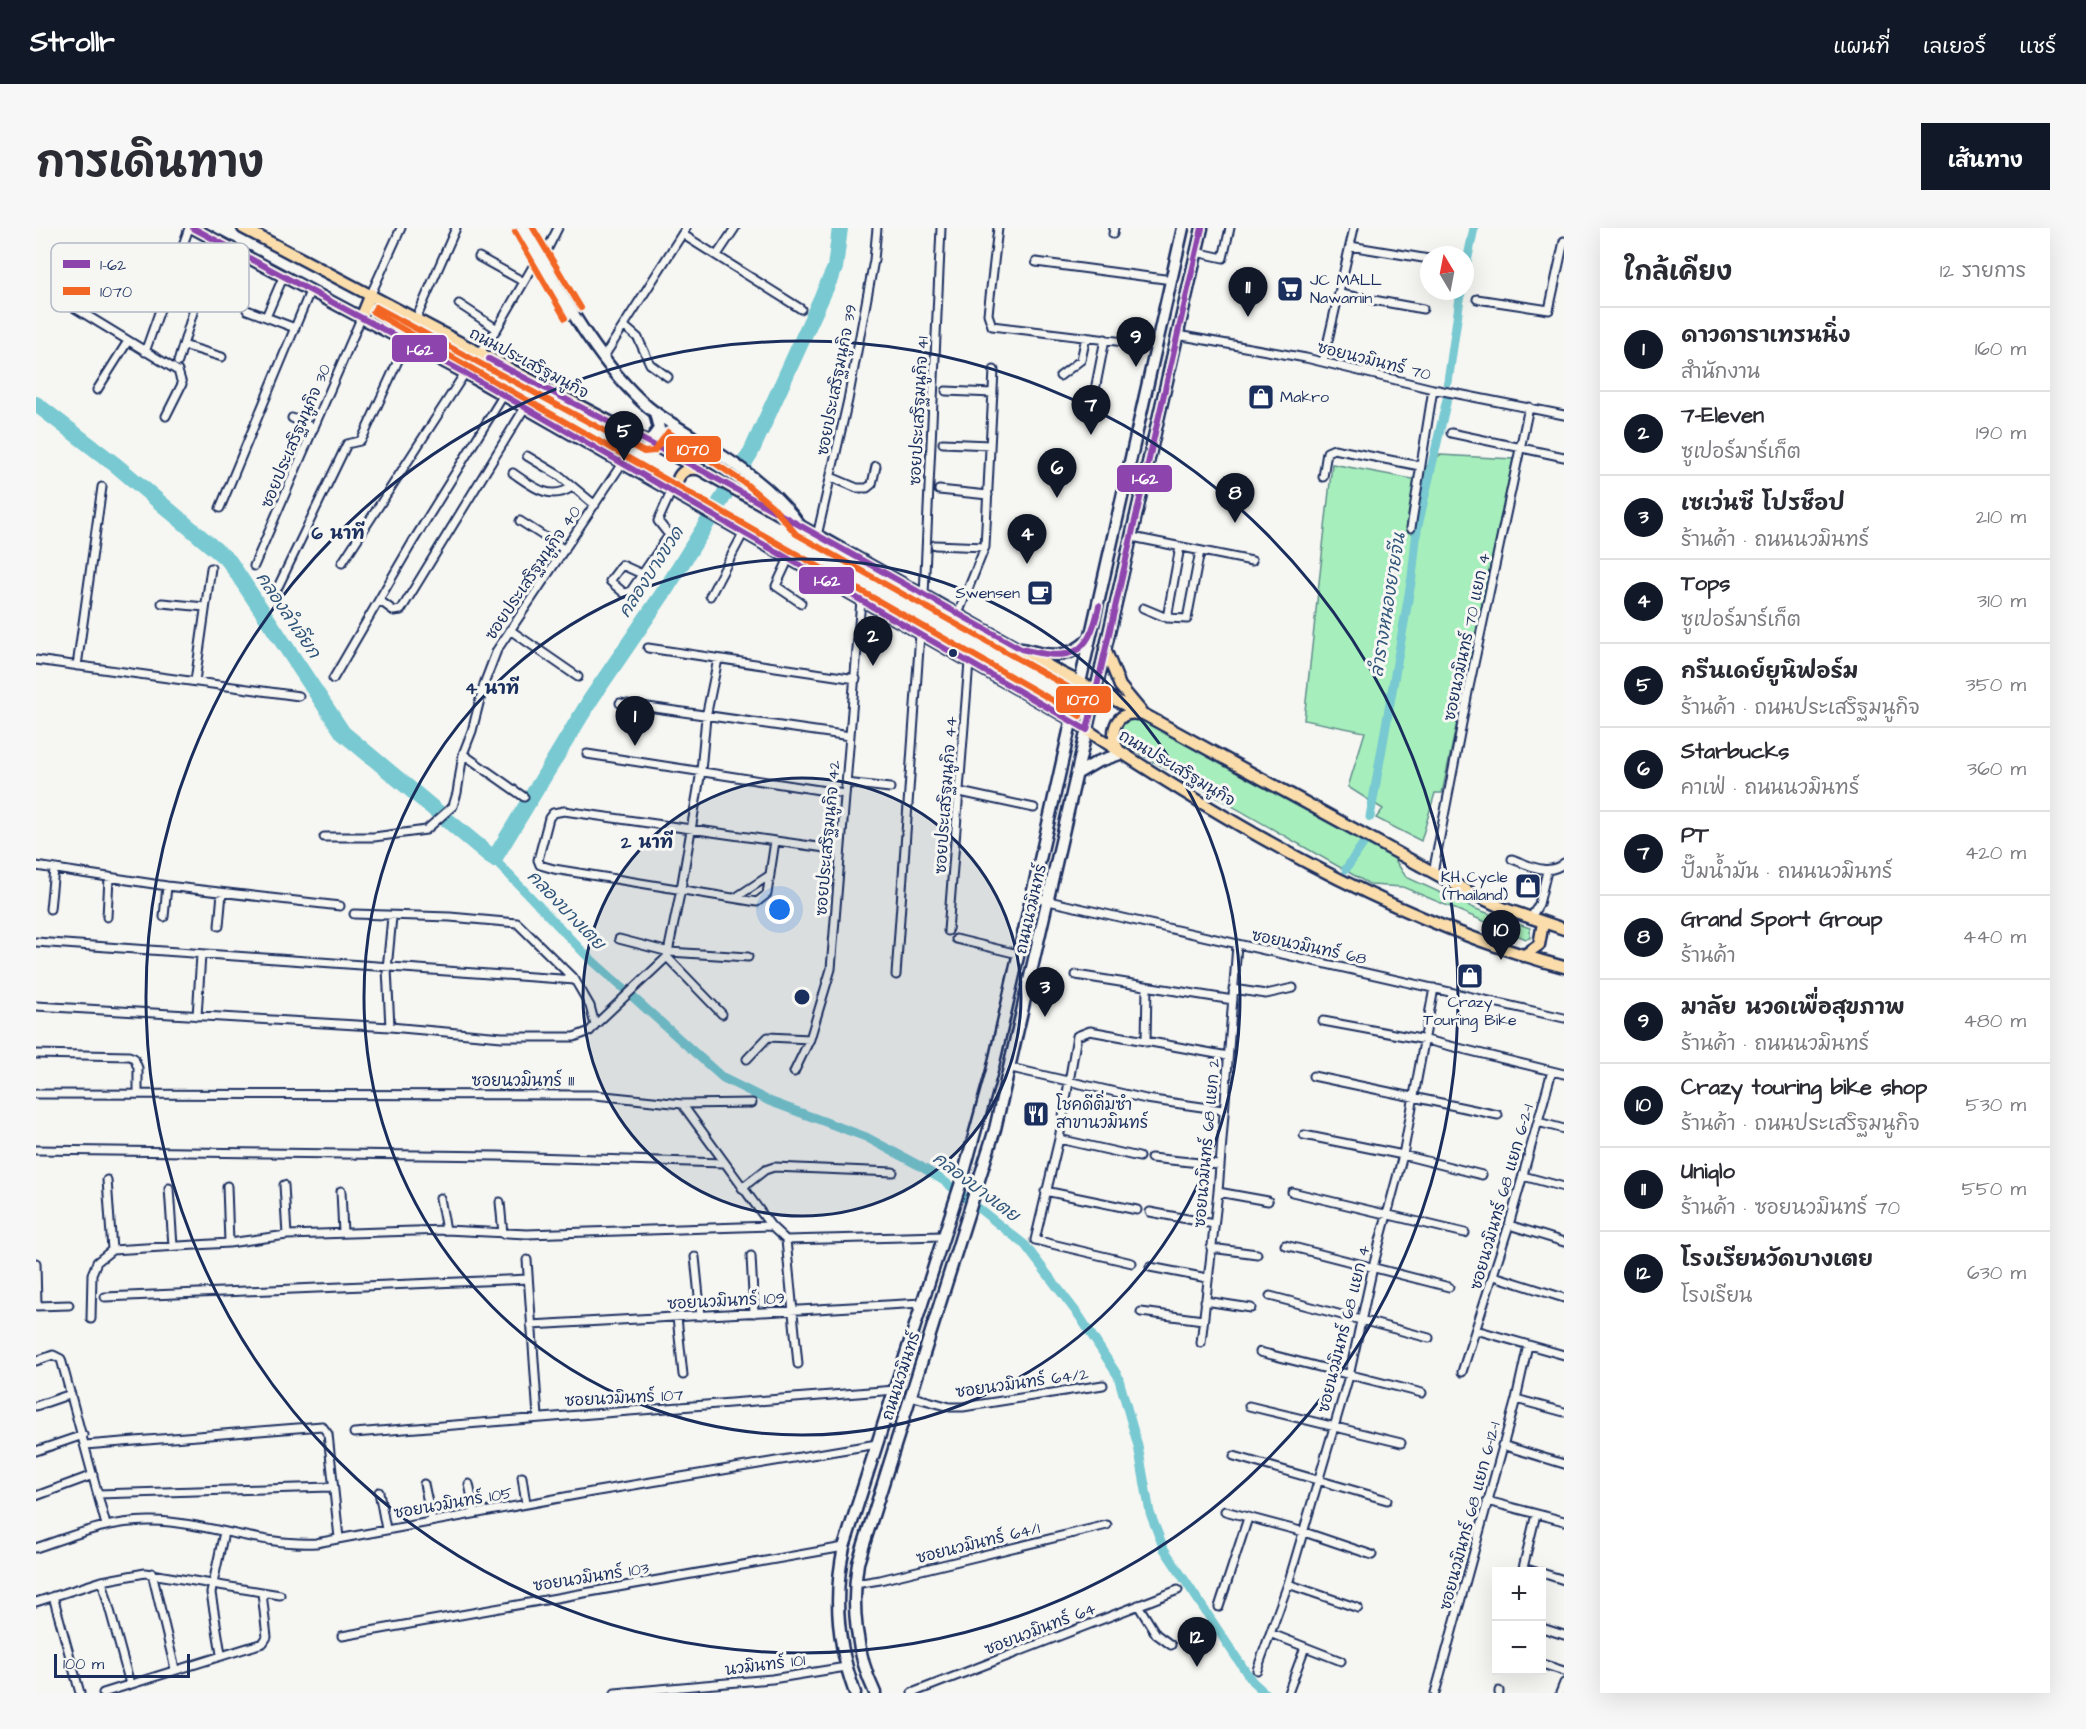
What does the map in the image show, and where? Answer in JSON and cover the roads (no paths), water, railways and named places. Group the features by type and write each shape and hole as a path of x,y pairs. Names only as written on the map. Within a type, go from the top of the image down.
{"main road":[{"name":"ถนนประเสริฐมนูกิจ","path":"191,228 223,243"},
{"name":"ถนนประเสริฐมนูกิจ","path":"243,228 701,470 1094,691 1147,716 1433,873 1530,919 1564,929"},
{"path":"523,228 603,358 631,391 655,412 725,457 761,485 784,504 801,527"},
{"name":"ถนนนวมินทร์","path":"855,1693 846,1667 837,1604 844,1546 963,1176 993,1067 1184,228"},
{"name":"ถนนนวมินทร์","path":"875,1693 860,1647 855,1584 864,1540 971,1212 1011,1068 1078,773 1094,691 1132,537 1202,228"},
{"name":"ถนนประเสริฐมนูกิจ","path":"249,257 465,373 621,465 1072,720 1120,754 1362,892 1523,956 1564,967"},
{"path":"362,316 371,294"},
{"path":"648,444 659,429 655,412"},
{"path":"687,501 676,489 678,478 685,470 701,470"},
{"path":"1021,649 1054,656 1068,654 1080,649 1092,636"},
{"path":"1105,649 1120,686 1147,716"},
{"path":"1078,773 1097,762 1120,754 1113,736 1115,724 1124,716 1135,713 1147,716"},
{"path":"1523,956 1539,945 1543,923"}],"street":[{"path":"185,243 191,228"},
{"path":"371,294 401,228"},
{"path":"416,319 456,228"},
{"path":"479,354 497,329 558,228"},
{"path":"717,255 735,228"},
{"name":"ซอยประเสริฐมนูกิจ 39","path":"816,536 831,477 860,338 877,228"},
{"name":"ซอยประเสริฐมนูกิจ 41","path":"924,595 941,228"},
{"path":"998,228 988,314 992,326 1157,346"},
{"path":"1196,252 1223,258 1230,228"},
{"path":"1323,362 1354,228"},
{"path":"603,358 684,231 801,309"},
{"path":"214,243 215,239"},
{"path":"1477,299 1549,310 1564,241"},
{"path":"1350,246 1420,258"},
{"path":"479,257 525,282"},
{"path":"1036,262 1172,280"},
{"path":"266,317 284,275"},
{"path":"220,508 311,289"},
{"path":"1340,294 1423,309"},
{"path":"459,304 497,329"},
{"path":"249,311 295,328"},
{"path":"81,312 178,370 182,384 166,416"},
{"path":"145,352 160,312"},
{"path":"178,362 193,312"},
{"name":"ซอยประเสริฐมนูกิจ 30","path":"254,566 362,316"},
{"path":"624,326 638,338 650,364 668,377"},
{"name":"ซอยนวมินทร์ 70","path":"1177,336 1323,362 1433,389 1564,415"},
{"path":"1060,376 1081,360 1086,337"},
{"path":"1095,390 1105,339"},
{"path":"96,390 128,341"},
{"path":"276,591 346,444 360,441 363,437 407,341"},
{"path":"183,345 222,357"},
{"path":"958,614 985,547 994,370"},
{"path":"342,563 465,373"},
{"path":"1411,528 1433,389"},
{"path":"946,391 993,393"},
{"path":"333,679 503,396"},
{"name":"ซอยนวมินทร์ 70 แยก 4","path":"1433,873 1468,692 1529,407"},
{"path":"379,600 394,611 401,610 524,409"},
{"path":"292,418 314,428"},
{"path":"1451,433 1564,457"},
{"path":"942,443 990,445"},
{"path":"1323,477 1327,452 1334,449 1420,466"},
{"path":"527,456 560,476 595,505"},
{"name":"ซอยประเสริฐมนูกิจ 40","path":"324,837 374,837 426,830 453,806 463,754 472,731 484,684 498,650 621,465"},
{"path":"831,477 858,488 867,488 872,484 876,466"},
{"path":"513,473 536,489 551,494 563,493 572,487"},
{"path":"77,666 102,487"},
{"path":"939,490 988,495"},
{"path":"642,574 622,565 611,578 611,585 627,593 642,574 669,535 658,520 671,492"},
{"path":"520,521 565,550"},
{"path":"710,596 739,530"},
{"path":"1132,537 1252,561"},
{"path":"934,545 985,547"},
{"path":"1167,618 1180,547"},
{"path":"1143,608 1167,618 1184,620 1189,616 1200,551"},
{"path":"789,558 776,586 801,603"},
{"path":"195,681 211,568"},
{"name":"ซอยประเสริฐมนูกิจ 42","path":"794,1072 810,1039 831,969 861,600"},
{"path":"162,603 205,607"},
{"path":"510,630 578,677"},
{"path":"896,975 920,634"},
{"path":"648,648 856,679"},
{"path":"36,1006 390,1027 502,1037 574,1037 590,1031 668,954 701,771 706,717 718,659"},
{"path":"36,660 298,696"},
{"name":"ซอยประเสริฐมนูกิจ 44","path":"948,931 969,662"},
{"path":"620,703 850,736"},
{"path":"463,754 524,797"},
{"path":"587,754 845,794"},
{"path":"846,783 890,788"},
{"path":"960,792 1034,808"},
{"path":"775,841 767,894 764,899 757,902 540,865 538,851 549,818 558,811 690,829 839,850"},
{"path":"1512,859 1547,871 1564,863"},
{"path":"36,866 167,886 340,906"},
{"path":"50,909 54,868"},
{"path":"1530,919 1539,904 1547,871"},
{"path":"735,898 770,875"},
{"path":"107,917 110,877"},
{"path":"164,917 167,886"},
{"path":"219,926 222,893"},
{"name":"ซอยนวมินทร์ 68","path":"1031,897 1564,1018"},
{"path":"354,914 392,917 450,917 517,923 575,980 590,1006 595,1025"},
{"path":"390,1027 387,969 392,917"},
{"path":"619,939 668,954 748,957"},
{"path":"956,939 1018,954"},
{"path":"36,942 387,969 575,980"},
{"name":"ซอยนวมินทร์ 68 แยก 2","path":"1201,1343 1218,1192 1237,945"},
{"path":"668,954 722,1014"},
{"path":"197,1016 201,955"},
{"path":"1076,975 1233,1000"},
{"path":"1146,1042 1147,987"},
{"path":"1233,990 1266,994 1293,988"},
{"name":"ซอยนวมินทร์ 68 แยก 4","path":"1257,1670 1272,1635 1288,1584 1349,1376 1373,1267 1403,1155 1426,1041 1434,988"},
{"path":"1323,1021 1426,1041 1564,1074"},
{"path":"1132,1263 1039,1243 1034,1236 1059,1139 1077,1036 1090,1031 1228,1056"},
{"path":"747,1059 768,1036 810,1039"},
{"path":"36,1054 129,1056 134,1058 138,1068 138,1094"},
{"path":"1011,1068 1146,1099 1223,1110"},
{"name":"ซอยนวมินทร์ 68 แยก 6-2-1","path":"1462,1372 1509,1226 1552,1071"},
{"path":"1313,1076 1497,1115"},
{"name":"ซอยนวมินทร์ 111","path":"36,1094 595,1095 682,1104 752,1103"},
{"path":"682,1104 771,1226 786,1240 798,1364"},
{"path":"1538,1122 1564,1129"},
{"path":"1304,1135 1403,1155 1482,1175"},
{"path":"1059,1139 1139,1157"},
{"path":"36,1150 497,1156 723,1163"},
{"path":"1151,1158 1220,1164"},
{"path":"742,1188 765,1170 774,1167 894,1172"},
{"path":"1523,1176 1564,1187"},
{"path":"107,1180 112,1250"},
{"path":"284,1185 287,1235"},
{"path":"227,1186 229,1243"},
{"path":"169,1188 173,1246"},
{"path":"341,1191 343,1233"},
{"path":"1045,1191 1137,1210"},
{"path":"1218,1192 1268,1201"},
{"path":"1292,1192 1465,1233"},
{"path":"440,1198 446,1230"},
{"path":"500,1202 503,1234"},
{"path":"1150,1212 1214,1224"},
{"path":"91,1319 92,1274 97,1262 112,1250 229,1243 287,1235 446,1230 503,1234 771,1226"},
{"path":"1509,1226 1564,1242"},
{"path":"786,1240 943,1236"},
{"path":"1285,1245 1449,1287"},
{"path":"1211,1248 1257,1254"},
{"path":"751,1256 754,1312"},
{"path":"695,1257 701,1316"},
{"path":"527,1260 538,1417"},
{"path":"36,1263 36,1306 69,1305"},
{"path":"1150,1267 1207,1278"},
{"path":"1494,1276 1564,1298"},
{"path":"105,1297 528,1279"},
{"path":"1270,1296 1429,1338"},
{"path":"1205,1301 1251,1308"},
{"name":"ซอยนวมินทร์ 109","path":"531,1325 922,1303"},
{"path":"1141,1312 1203,1320"},
{"path":"677,1317 683,1375"},
{"path":"1476,1330 1564,1355"},
{"name":"ซอยนวมินทร์ 68 แยก 6-12-1","path":"1435,1693 1516,1399 1528,1345"},
{"path":"1260,1352 1422,1393"},
{"path":"36,1361 53,1355 59,1357 106,1525"},
{"name":"ซอยนวมินทร์ 64/2","path":"910,1396 950,1407 963,1407 1103,1385"},
{"name":"ซอยนวมินทร์ 107","path":"354,1433 895,1390"},
{"path":"36,1407 71,1394"},
{"path":"1516,1399 1564,1412"},
{"path":"1249,1406 1401,1443"},
{"path":"85,1445 322,1426 328,1434 331,1487 339,1538"},
{"path":"36,1451 82,1435"},
{"name":"ซอยนวมินทร์ 105","path":"36,1548 106,1525 154,1521 302,1544 877,1444"},
{"path":"1502,1445 1564,1464"},
{"path":"1234,1456 1387,1500"},
{"path":"36,1496 93,1475"},
{"path":"522,1477 526,1504"},
{"path":"424,1484 432,1521"},
{"path":"469,1484 476,1513"},
{"path":"98,1494 331,1487"},
{"path":"379,1492 386,1529"},
{"path":"1487,1501 1564,1521"},
{"path":"1225,1511 1304,1532 1372,1555"},
{"path":"1523,1567 1536,1514"},
{"path":"1219,1607 1248,1518"},
{"name":"ซอยนวมินทร์ 64/1","path":"855,1584 880,1580 1107,1525"},
{"path":"221,1654 212,1602 212,1584 224,1532"},
{"name":"ซอยนวมินทร์ 103","path":"342,1636 844,1546"},
{"path":"152,1573 175,1669"},
{"path":"36,1602 102,1581 152,1573 280,1595"},
{"path":"1546,1574 1564,1580"},
{"path":"102,1581 130,1684"},
{"path":"1288,1584 1358,1608"},
{"name":"ซอยนวมินทร์ 64","path":"912,1693 1178,1590"},
{"path":"103,1693 266,1640 262,1593"},
{"path":"53,1596 81,1693"},
{"path":"1138,1605 1156,1635 1171,1645"},
{"path":"1546,1629 1564,1635"},
{"path":"1272,1635 1341,1661"},
{"path":"1288,1693 1305,1647"},
{"path":"1546,1665 1564,1671"},
{"name":"นวมินทร์ 101","path":"615,1693 772,1679 846,1667"},
{"path":"1560,1693 1564,1683"}],"waterway":[{"name":"คลองบางขวด","path":"36,404 117,466 229,561 343,733 494,859 591,699 666,589 751,452 835,268 840,228"},
{"name":"ลำรางหนองยายจีน","path":"1470,246 1474,228"},
{"name":"ลำรางหนองยายจีน","path":"1448,382 1460,300"},
{"name":"ลำรางหนองยายจีน","path":"1370,817 1412,577 1417,530 1447,399"},
{"name":"ลำรางหนองยายจีน","path":"1346,869 1365,841"},
{"name":"คลองบางเตย","path":"494,859 585,954 723,1078 769,1101 866,1137 920,1166 944,1181 1025,1245 1080,1317 1118,1376 1138,1446 1150,1513 1164,1549 1252,1681 1265,1693"}],"place":[{"name":"JC MALL Nawamin","path":"1290,289"},
{"name":"Uniqlo","path":"1248,317"},
{"name":"มาลัย นวดเพื่อสุขภาพ","path":"1136,367"},
{"name":"Makro","path":"1261,397"},
{"name":"PT","path":"1091,435"},
{"name":"กรีนเดย์ยูนิฟอร์ม","path":"624,461"},
{"name":"Starbucks","path":"1057,498"},
{"name":"Grand Sport Group","path":"1235,523"},
{"name":"Tops","path":"1027,564"},
{"name":"Swensen","path":"1040,593"},
{"name":"7-Eleven","path":"873,666"},
{"name":"ดาวดาราเทรนนิ่ง","path":"635,746"},
{"name":"KH Cycle (Thailand)","path":"1528,886"},
{"name":"Crazy touring bike shop","path":"1501,960"},
{"name":"Crazy Touring Bike","path":"1470,976"},
{"name":"เซเว่นซี โปรช็อป","path":"1045,1017"},
{"name":"โชคดีติ่มซำ สาขานวมินทร์","path":"1036,1114"},
{"name":"โรงเรียนวัดบางเตย","path":"1197,1667"}],"water label":[{"name":"คลองลำเจียก","path":"288,615"}]}
